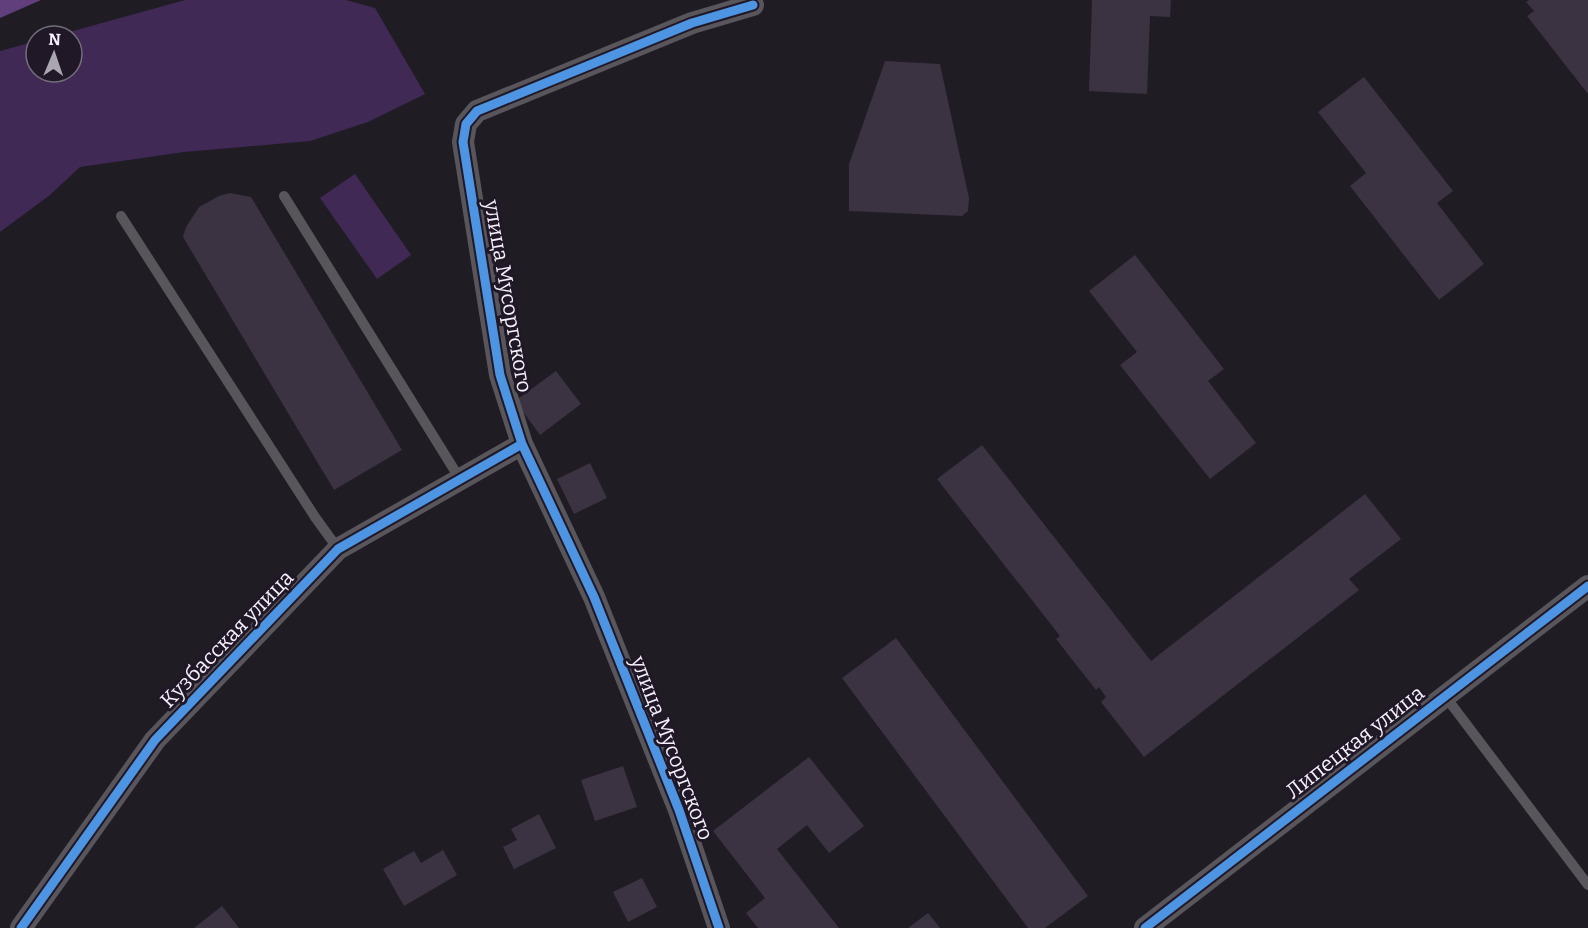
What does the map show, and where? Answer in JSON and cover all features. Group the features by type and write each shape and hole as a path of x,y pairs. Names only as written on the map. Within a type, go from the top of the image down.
{"street":[{"name":"улица Мусоргского","path":"719,928 679,810 594,597 522,444 500,375 463,142 466,124 477,111 692,23 753,5"},
{"name":"Кузбасская улица","path":"21,928 155,740 338,549 522,444"},
{"name":"Липецкая улица","path":"1145,928 1588,586"}],"lane":[{"path":"284,196 459,479"},
{"path":"121,216 338,549"},
{"path":"1445,696 1588,885"}],"shaded area":[{"path":"0,0 41,0 0,18"},
{"path":"185,0 346,0 375,8 425,94 368,122 310,141 184,152 80,167 50,195 0,232 0,51 24,44 24,84 84,84 84,28"},
{"path":"355,174 411,255 377,279 320,198"}],"building":[{"path":"1092,0 1171,0 1170,17 1150,16 1147,94 1089,91"},
{"path":"1529,0 1588,0 1588,94 1527,16 1534,11 1526,2"},
{"path":"885,61 940,64 969,198 968,211 962,216 849,211 849,164"},
{"path":"1364,77 1453,191 1437,203 1484,264 1439,300 1350,186 1366,173 1318,112"},
{"path":"230,193 251,197 402,450 334,490 183,237 186,227 199,207"},
{"path":"1135,255 1224,369 1208,381 1256,443 1210,479 1120,365 1137,352 1089,291"},
{"path":"556,371 581,404 540,435 515,401"},
{"path":"982,445 1151,661 1365,494 1401,539 1349,579 1359,590 1144,757 1101,702 1106,697 1099,687 1096,690 1056,639 1060,636 937,479"},
{"path":"590,463 607,498 574,514 557,479"},
{"path":"896,638 1088,896 1045,928 1028,928 842,678"},
{"path":"809,757 864,826 829,853 807,825 777,849 839,928 758,928 746,913 765,898 713,831"},
{"path":"623,766 637,807 595,821 581,780"},
{"path":"539,814 556,848 514,869 503,847 517,840 511,829"},
{"path":"443,850 457,875 404,906 383,869 414,851 421,863"},
{"path":"642,878 657,907 628,922 613,892"},
{"path":"222,906 239,928 194,928"},
{"path":"928,913 940,928 908,928"}],"cycle path":[{"path":"719,928 679,810 594,597 522,444 500,375 463,142 466,124 477,111 692,23 753,5"},
{"path":"21,928 155,740 338,549 522,444"},
{"path":"1145,928 1588,586"}]}
